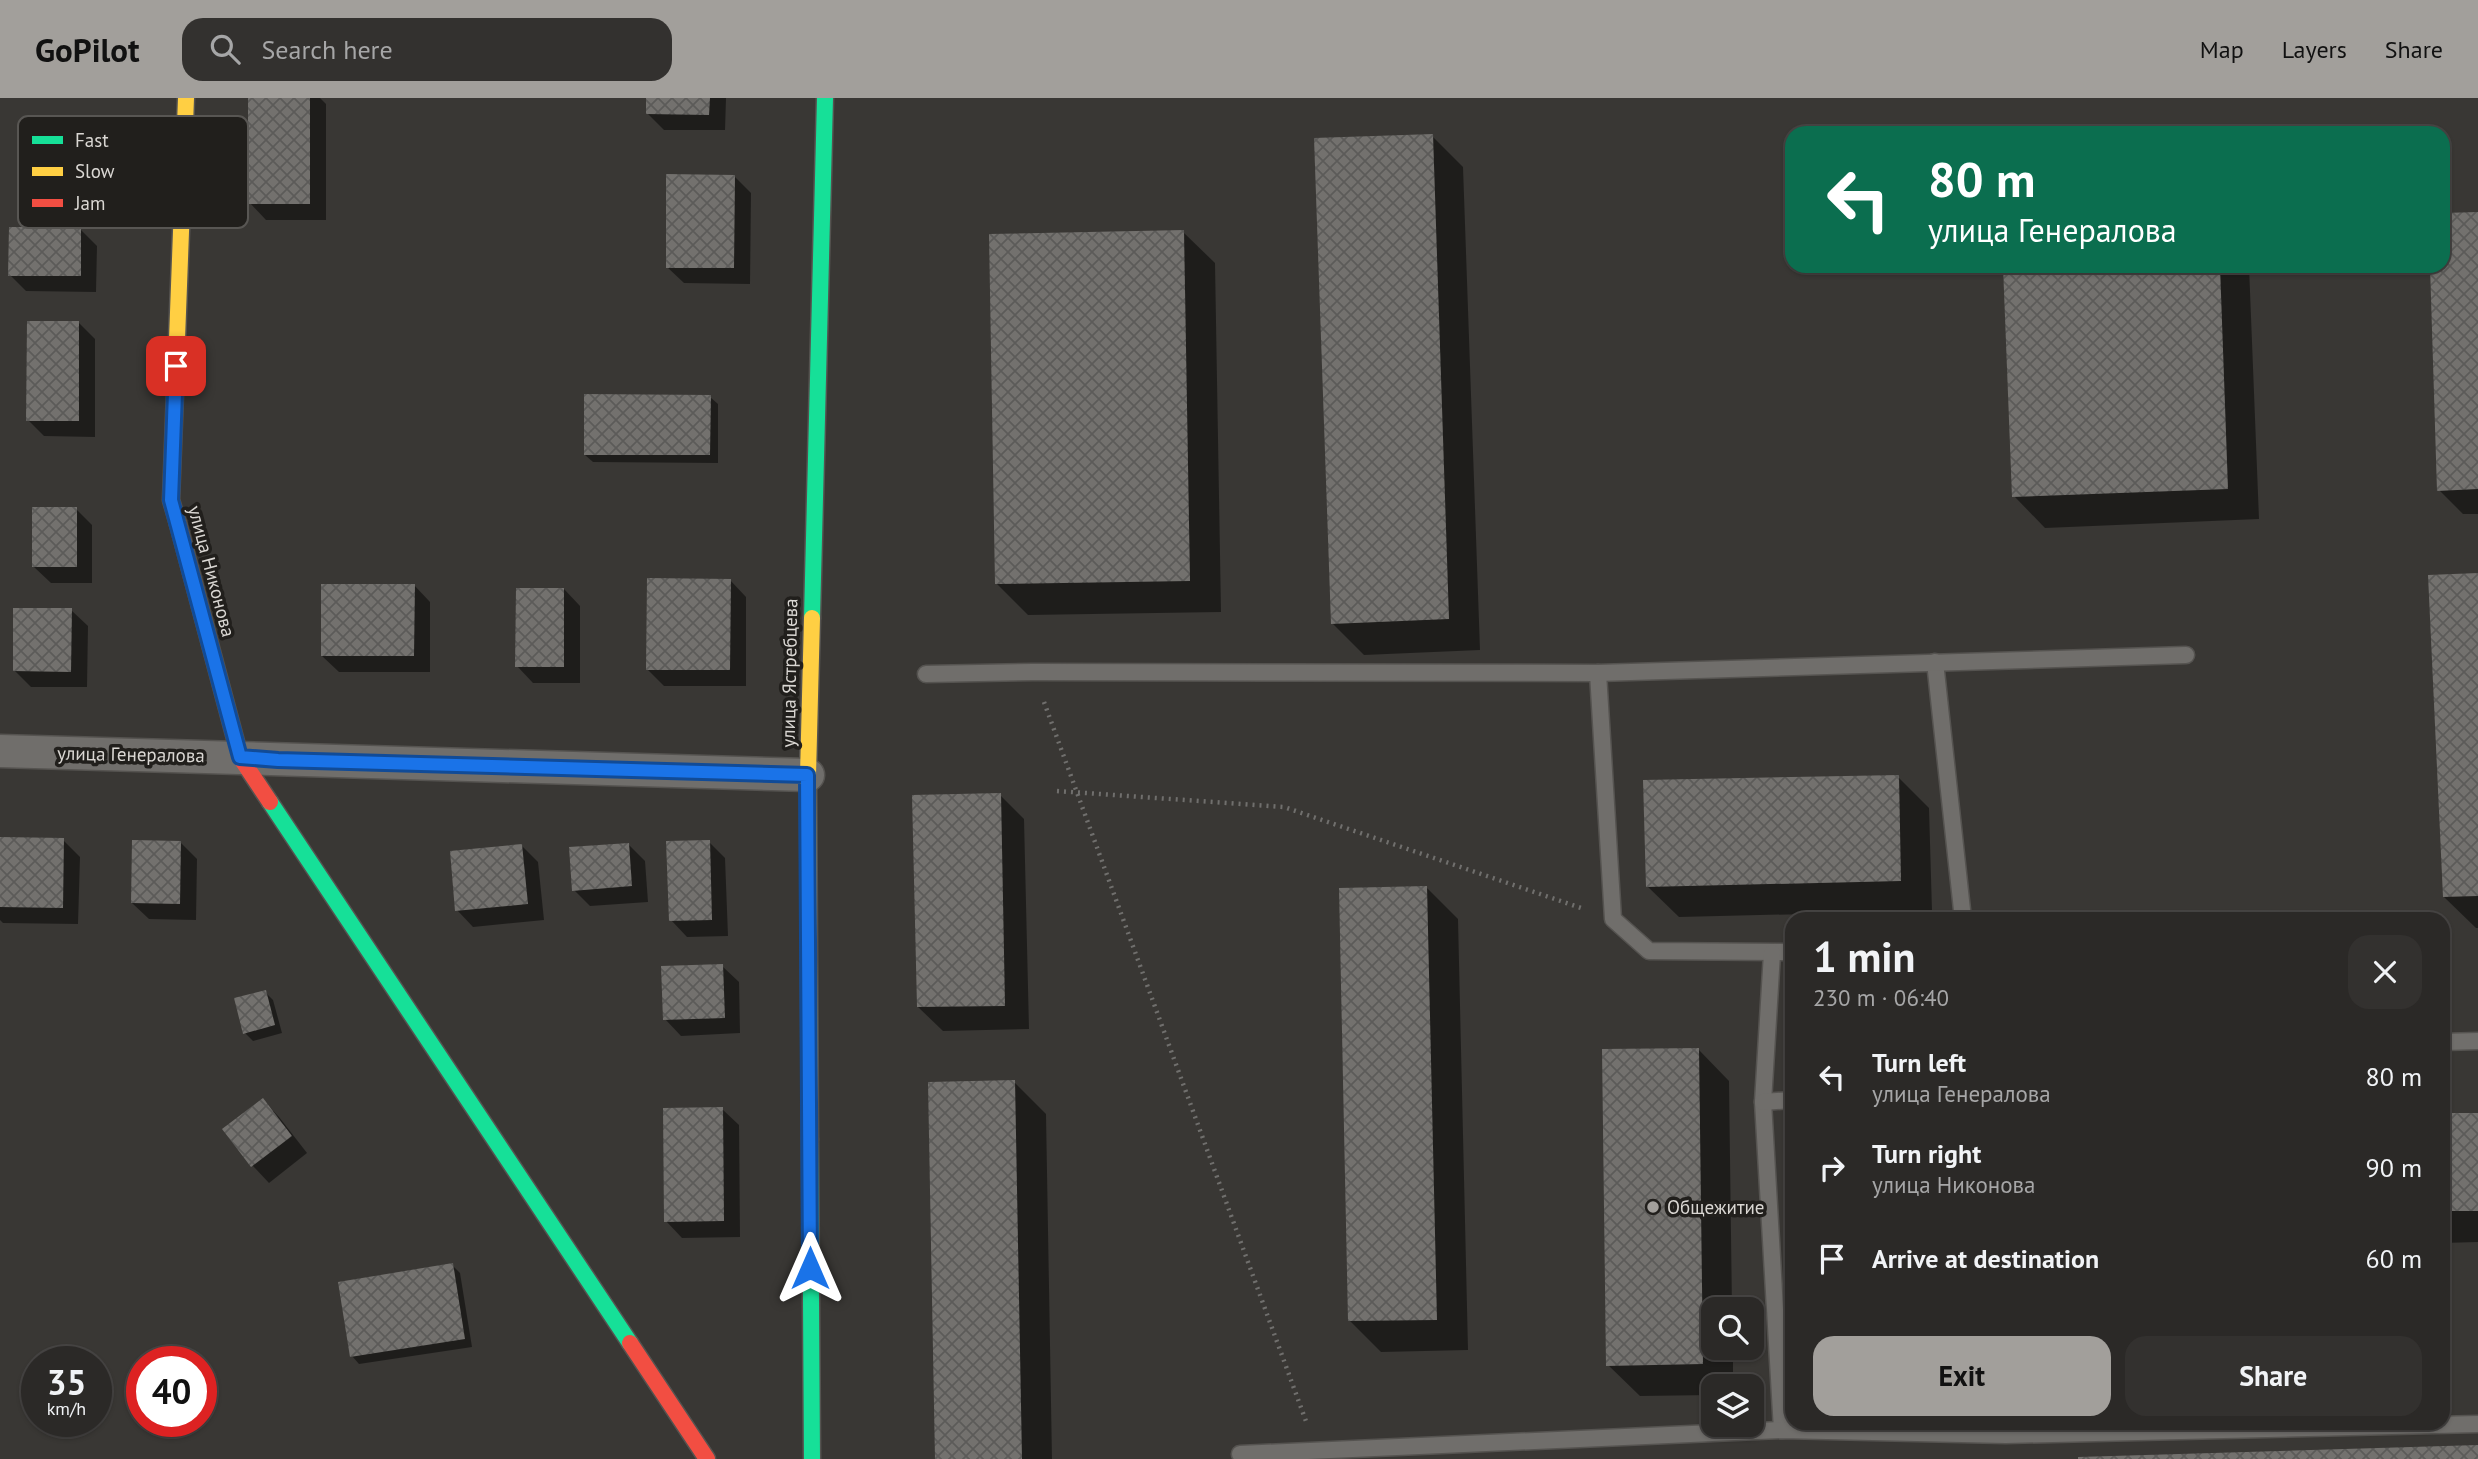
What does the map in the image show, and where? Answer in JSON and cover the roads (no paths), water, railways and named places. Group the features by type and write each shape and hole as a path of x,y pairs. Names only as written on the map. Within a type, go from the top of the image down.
{"street":[{"name":"улица Никонова","path":"185,116 186,98"},
{"name":"улица Ястребцева","path":"812,1459 807,775 825,98"},
{"name":"улица Никонова","path":"181,228 171,500 240,757 707,1459"},
{"name":"улица Генералова","path":"0,751 807,775"}],"lane":[{"path":"926,674 1033,671 1598,673 2186,655"},
{"path":"1935,662 1962,912"},
{"path":"1598,673 1614,919 1649,951 1785,952"},
{"path":"1772,953 1763,1102 1782,1430"},
{"path":"2450,1042 2478,1041"},
{"path":"1763,1102 1785,1100"},
{"path":"2450,1424 2478,1424"},
{"path":"1240,1454 1785,1430"}],"place":[{"name":"Общежитие","path":"1653,1207"}]}
